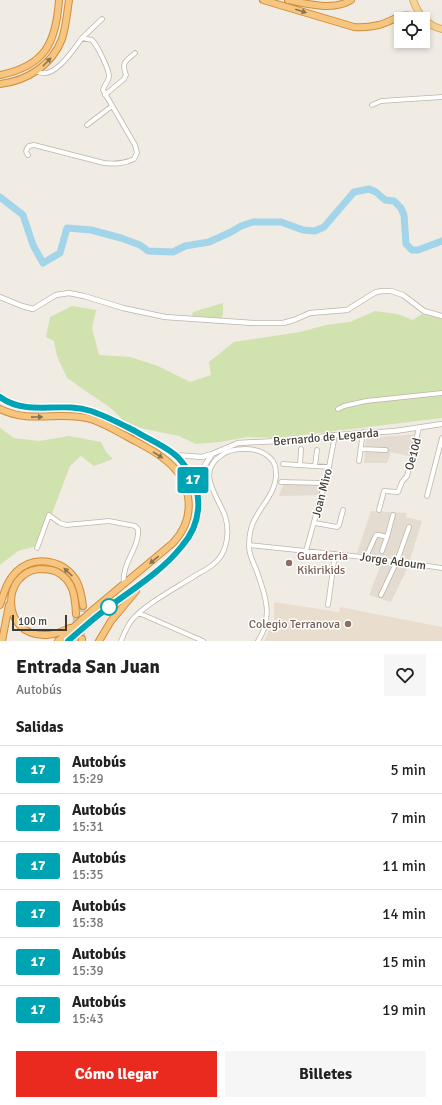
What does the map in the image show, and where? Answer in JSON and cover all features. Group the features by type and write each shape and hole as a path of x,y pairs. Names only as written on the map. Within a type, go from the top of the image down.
{"highway":[{"path":"0,75 16,72 29,66 39,58 48,45 55,30 59,0"},
{"path":"0,84 15,81 37,71 54,55 65,27 69,0"},
{"path":"263,0 354,27 368,28 394,18"},
{"path":"288,0 329,6 351,0"},
{"path":"0,397 7,403 20,407 76,407 91,410 112,419 175,455 184,465 197,489 199,501 197,518 192,532 182,546 144,582 113,617 99,641"},
{"path":"0,408 11,414 24,417 75,416 89,418 102,424 163,458 178,473 185,486 189,502 188,521 181,535 58,641"},
{"path":"0,605 9,581 16,572 29,564 46,561 56,563 63,567 74,578 81,593 83,606"},
{"path":"2,641 13,590 18,581 26,573 36,570 50,569 62,575 73,589 76,614"},
{"path":"68,641 109,607 144,582"},
{"path":"10,599 15,620 20,627 31,633 36,635 50,635 74,627"}],"main road":[{"path":"413,0 419,12"},
{"path":"430,23 442,29"}],"street":[{"path":"37,71 48,74 57,68 68,57 82,38 102,19"},
{"path":"28,156 26,149 28,146 34,145 104,163 124,163 134,159 137,153 136,147 103,90 109,76 108,70 95,43 92,40 82,38"},
{"path":"106,95 124,79 126,76 123,64 135,53"},
{"path":"372,106 381,102 442,97"},
{"path":"87,125 112,106"},
{"path":"0,297 30,309 34,309 56,295 69,293 165,318 252,323 283,323 310,313 347,310 376,292 391,291 403,295 424,311 442,316"},
{"path":"338,409 344,406 366,401 442,393"},
{"name":"Bernardo de Legarda","path":"175,455 202,457 221,452 238,443 297,440 363,432 419,428 442,424"},
{"name":"Oe10d","path":"380,510 384,492 398,492 402,482 407,476 419,428"},
{"path":"359,461 363,432"},
{"name":"Joan Miro","path":"306,551 315,523 329,467 335,435"},
{"path":"427,496 442,438"},
{"path":"121,641 131,621 138,613 207,568 222,555 227,537 227,524 223,511 211,488 209,477 211,466 221,452 238,449 250,449 267,455 275,464 276,477 274,488 254,521 250,533 250,556 267,603 267,619 258,641"},
{"path":"300,465 301,449"},
{"path":"361,449 386,450"},
{"path":"315,466 317,450"},
{"path":"199,501 203,468 212,454"},
{"path":"283,464 329,467"},
{"path":"281,482 325,483"},
{"path":"315,523 336,527 339,525 344,510"},
{"path":"37,548 49,515 60,523 66,524 109,521 135,526 138,528 138,532 136,542 124,570 124,585"},
{"path":"382,551 393,515"},
{"path":"381,595 397,561 409,527"},
{"path":"366,557 376,535 387,537"},
{"name":"Jorge Adoum","path":"249,545 366,557 442,568"},
{"path":"328,605 334,554"},
{"path":"138,613 203,641"}],"shaded area":[{"path":"417,434 420,435 413,457 391,452 387,463 364,463 366,439"},
{"path":"325,482 323,495 279,496 284,483"},
{"path":"371,511 407,513 406,517 422,521 410,560 392,557 392,555 391,557 357,553"},
{"path":"382,562 408,567 391,602 369,595"},
{"name":"Colegio Terranova","path":"274,602 339,612 340,607 442,627 442,641 264,641 274,620"}],"green space":[{"path":"223,303 223,315 221,318 192,316 193,312"},
{"path":"72,306 96,310 92,328 99,355 130,357 158,366 190,382 211,375 209,362 234,342 300,332 326,325 350,322 375,311 397,314 413,320 422,314 442,319 442,418 278,438 247,437 220,442 196,444 179,436 140,428 124,421 112,409 67,378 57,356 54,341 46,337 50,317"},
{"path":"0,428 14,438 39,441 69,436 101,442 106,452 113,459 94,466 81,456 70,466 46,529 37,546 18,551 0,565"}],"waterway":[{"path":"0,197 23,215 33,245 43,263 60,253 67,228 91,230 121,238 140,245 148,251 173,252 185,246 209,242 241,226 253,222 281,222 303,230 315,231 324,227 354,192 369,189 376,192 385,200 394,201 401,208 404,215 406,244 412,250 418,250 442,241"}],"tunnel":[{"path":"82,639 83,606"},
{"path":"75,641 76,614"}],"bus line":[{"name":"17","path":"0,397 7,403 20,407 76,407 91,410 112,419 153,441 175,455 184,465 197,489 199,501 197,518 192,532 182,546 166,563 144,582 96,617 68,641"}],"place":[{"name":"Guarderia Kikirikids","path":"289,563"},
{"name":"Colegio Terranova","path":"348,624"}]}
